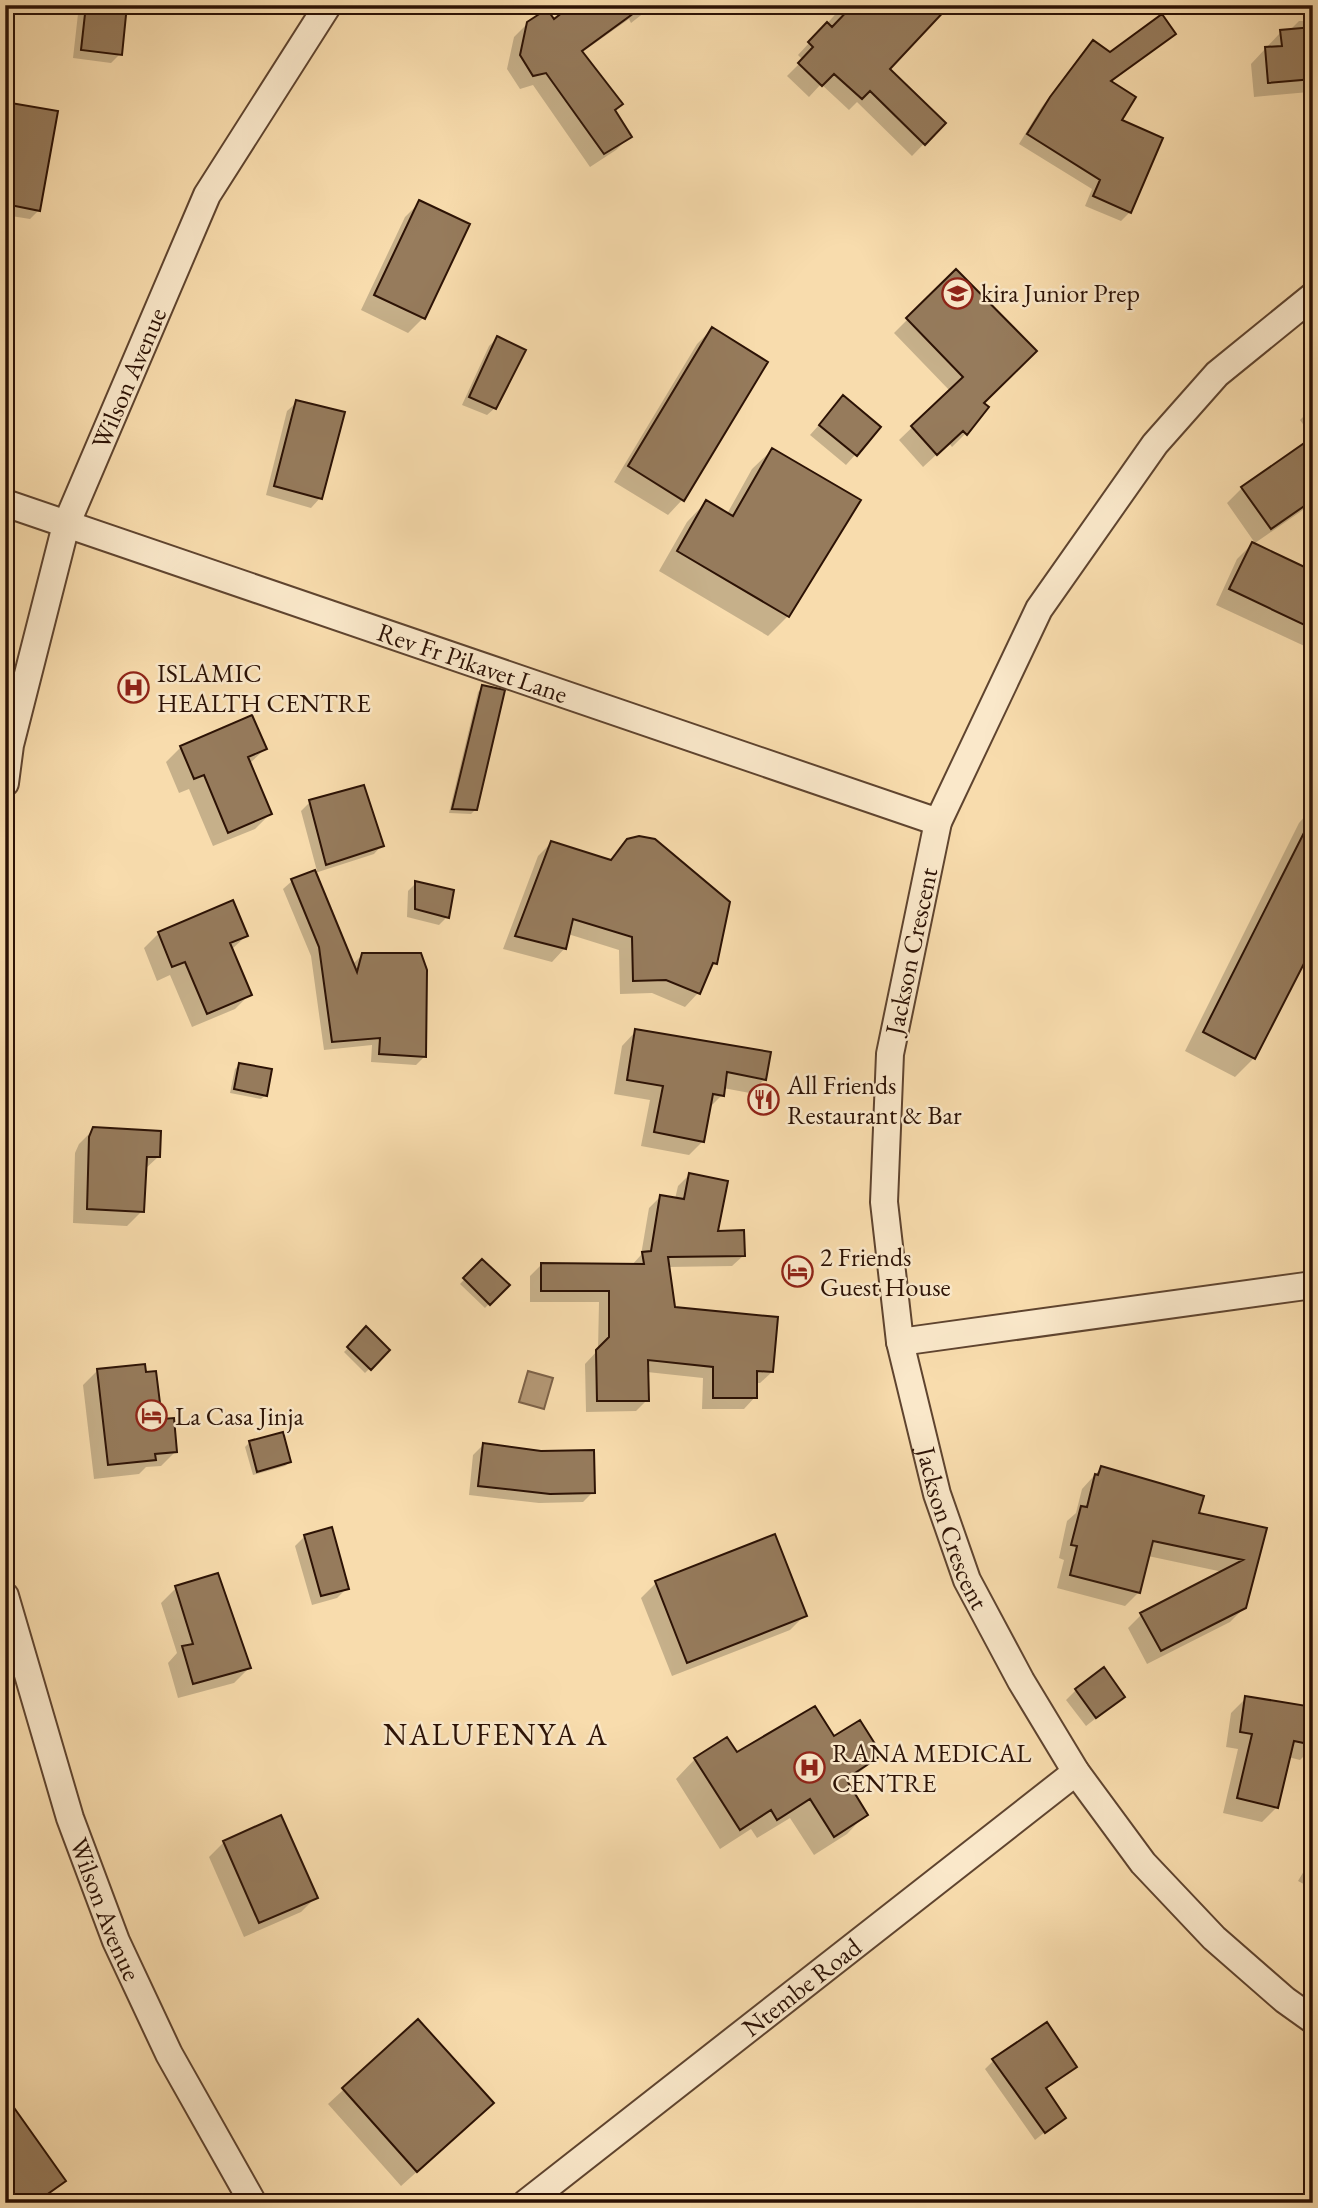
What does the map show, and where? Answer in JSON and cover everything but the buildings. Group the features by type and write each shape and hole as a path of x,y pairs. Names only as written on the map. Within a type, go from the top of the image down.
{"street":[{"name":"Wilson Avenue","path":"5,783 8,745 66,526 207,195 328,5"},
{"name":"Jackson Crescent","path":"1313,296 1217,374 1155,444 1039,610 938,822 890,1054 884,1202 900,1342 937,1494 967,1580 1021,1681 1076,1772 1143,1863 1214,1938 1284,2000 1313,2020"},
{"name":"Rev Fr Pikavet Lane","path":"5,503 938,822"},
{"path":"900,1342 1313,1285"},
{"name":"Wilson Avenue","path":"5,1596 70,1818 116,1941 170,2054 253,2203"},
{"name":"Ntembe Road","path":"526,2203 1076,1772"}],"shaded area":[{"path":"528,1371 553,1378 544,1409 519,1402"}],"place":[{"name":"kira Junior Prep","path":"958,293"},
{"name":"ISLAMIC HEALTH CENTRE","path":"134,688"},
{"name":"All Friends Restaurant & Bar","path":"764,1100"},
{"name":"2 Friends Guest House","path":"797,1272"},
{"name":"La Casa Jinja","path":"152,1416"},
{"name":"RANA MEDICAL CENTRE","path":"809,1768"}],"district":[{"name":"NALUFENYA A","path":"496,1734"}]}
